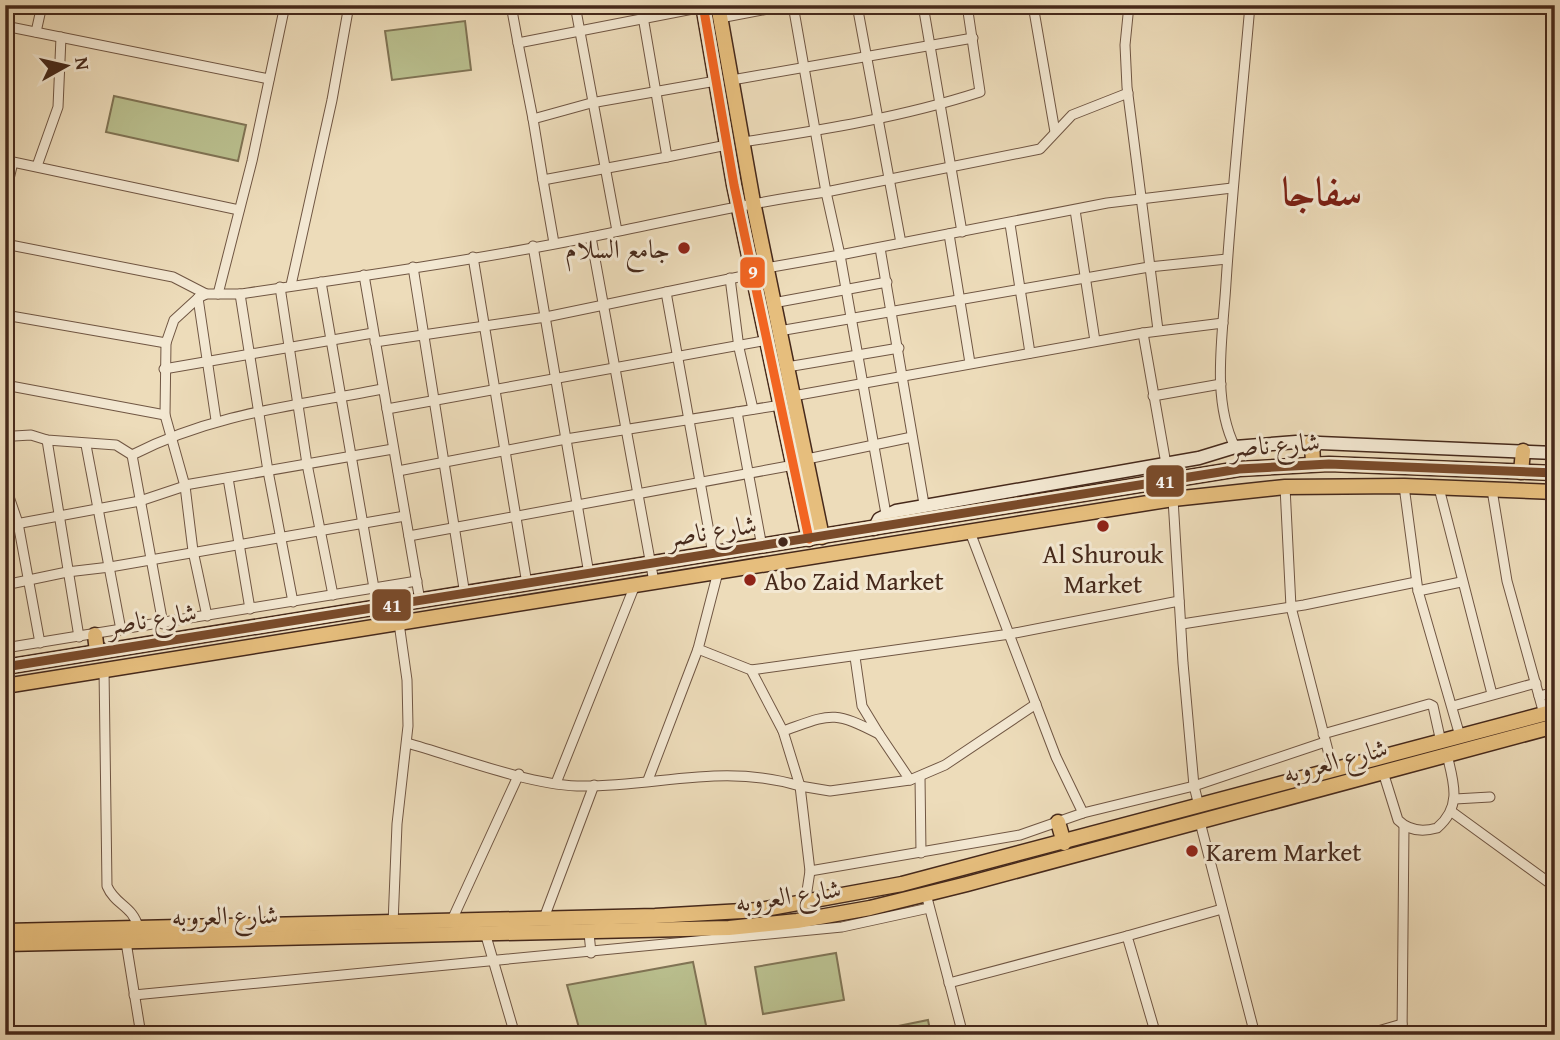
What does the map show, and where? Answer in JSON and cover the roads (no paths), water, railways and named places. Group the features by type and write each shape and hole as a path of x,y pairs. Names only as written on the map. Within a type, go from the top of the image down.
{"main road":[{"path":"711,9 732,80 743,142 746,204"},
{"path":"711,9 716,81 727,145 746,204 815,538"},
{"path":"759,271 772,303 773,336 787,367 787,400"},
{"path":"1312,442 1313,464"},
{"path":"1521,472 1523,451"},
{"name":"شارع ناصر","path":"5,667 1239,469 1313,464 1555,473"},
{"name":"شارع ناصر","path":"5,686 1173,499 1285,486 1405,486 1555,492"},
{"path":"1091,494 1095,502 1093,512"},
{"path":"1073,496 1076,514"},
{"path":"743,550 745,568"},
{"path":"544,581 546,598"},
{"path":"95,635 97,652"},
{"path":"165,640 167,660"},
{"name":"شارع العروبه","path":"5,944 486,936 553,923 589,933 729,928 797,921 928,901 967,884 1383,772 1444,748 1460,736 1550,712"},
{"name":"شارع العروبه","path":"5,932 452,920 553,923 701,914 805,904 963,869 1333,770 1555,726"},
{"path":"1058,822 1064,843"},
{"path":"963,869 967,884"}],"street":[{"path":"36,32 42,5"},
{"path":"218,294 284,8 265,5"},
{"path":"291,285 332,100 349,5"},
{"path":"511,5 554,243"},
{"path":"575,5 591,103 617,231"},
{"path":"641,5 667,157"},
{"path":"519,43 711,9 791,5 847,291 886,514"},
{"path":"857,5 901,243"},
{"path":"923,5 961,232"},
{"path":"743,142 815,132 941,104 982,90 967,5"},
{"path":"1033,5 1055,132"},
{"path":"1129,5 1125,45 1128,93 1158,330"},
{"path":"1235,447 1226,425 1221,384 1223,323 1232,188 1250,5"},
{"path":"5,26 269,79"},
{"path":"37,166 58,107 61,37"},
{"path":"732,80 973,38"},
{"path":"533,119 591,103 716,81"},
{"path":"207,616 193,551 185,486 165,415 164,369 166,344 174,320 202,296 240,294 321,282 591,237 746,204 889,181 1040,149 1072,115 1128,93"},
{"path":"543,180 727,145"},
{"path":"5,196 9,161 239,210"},
{"path":"164,369 329,341 424,336 546,317 759,271 1075,210 1140,198 1232,188"},
{"path":"1075,210 1095,341"},
{"path":"1010,223 1030,353"},
{"path":"949,234 970,363"},
{"path":"591,237 654,582"},
{"path":"5,244 173,277 202,296"},
{"path":"533,246 589,574"},
{"path":"880,248 900,348 924,504"},
{"path":"473,257 527,584"},
{"path":"387,409 680,356 739,348 773,336 851,318 959,298 1149,267 1227,259"},
{"path":"413,267 465,595"},
{"path":"364,275 420,601"},
{"path":"730,278 739,348 753,409"},
{"path":"321,282 329,341 374,588"},
{"path":"772,303 887,282"},
{"path":"279,287 307,464 333,595"},
{"path":"666,292 680,356 688,418 713,554"},
{"path":"240,294 268,471 293,602"},
{"path":"202,296 206,362 216,420"},
{"path":"5,315 166,344"},
{"path":"398,471 566,439 753,409 970,363 1158,330 1223,323"},
{"path":"1143,333 1166,464"},
{"path":"787,367 900,348"},
{"path":"1153,396 1221,384"},
{"path":"5,385 165,415"},
{"path":"132,455 172,435 216,420 383,389"},
{"path":"737,412 762,547"},
{"path":"5,441 23,434 47,440 116,445 132,455 163,624"},
{"path":"409,536 700,481 748,475 912,437"},
{"path":"47,440 66,572 79,637"},
{"path":"874,529 886,514 924,504 1166,464 1258,443 1312,442 1555,453"},
{"path":"86,444 121,630"},
{"path":"5,526 140,501 185,486 393,449"},
{"path":"228,478 250,609"},
{"path":"5,485 18,523 40,643"},
{"path":"1285,486 1292,607 1333,770"},
{"path":"1405,486 1417,587 1460,736"},
{"path":"1439,488 1461,582 1492,694"},
{"path":"1492,490 1507,581 1539,696 1550,712"},
{"path":"1173,499 1194,786 1199,806"},
{"path":"5,585 66,572 110,567 405,516"},
{"path":"970,531 1036,704 1083,813"},
{"path":"648,780 698,649 718,572"},
{"path":"5,648 417,581"},
{"path":"1182,624 1461,582"},
{"path":"556,783 635,585"},
{"path":"698,649 751,670 1010,634 1179,601"},
{"path":"393,937 397,824 407,743 408,696 399,623"},
{"path":"855,657 862,706 879,734 915,778 921,853"},
{"path":"104,669 107,886 112,898 129,908 135,916 138,928"},
{"path":"751,670 783,731 800,786 810,871 805,904"},
{"path":"1453,706 1536,683"},
{"path":"1539,696 1555,692"},
{"path":"407,743 556,783 594,785 746,775 830,791 915,778 945,765 1036,704"},
{"path":"810,871 1020,835 1083,813 1194,786 1324,738 1429,704 1433,706 1455,799 1452,812 1437,828 1419,830 1404,826"},
{"path":"783,731 832,714 879,734"},
{"path":"1383,772 1393,810 1404,826 1402,1035"},
{"path":"452,920 519,774"},
{"path":"553,923 594,785"},
{"path":"1455,799 1490,797"},
{"path":"1452,812 1555,887"},
{"path":"1200,822 1255,1035"},
{"path":"134,995 842,928 928,901 963,1035"},
{"path":"948,983 1222,909"},
{"path":"589,933 591,953"},
{"path":"486,936 515,1035"},
{"path":"1127,936 1156,1035"},
{"path":"126,942 141,1035"},
{"path":"1364,1035 1402,1024"}],"place":[{"name":"جامع السلام","path":"684,248"},
{"name":"Al Shurouk Market","path":"1103,526"},
{"name":"Abo Zaid Market","path":"750,580"},
{"name":"Karem Market","path":"1192,851"}],"district":[{"name":"سفاجا","path":"1322,190"}]}
